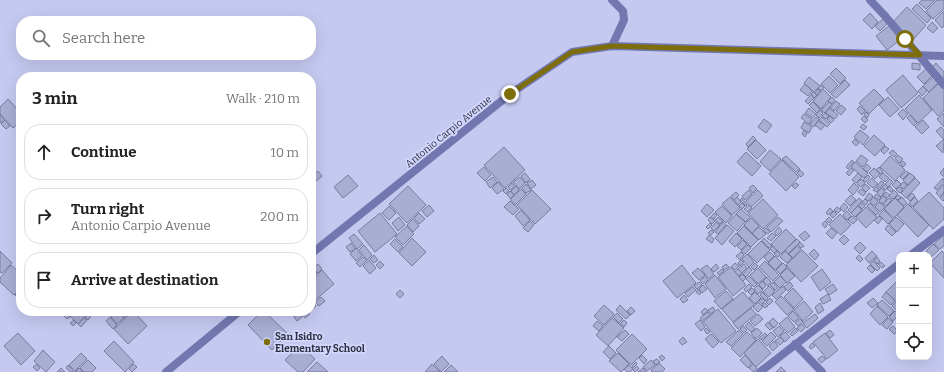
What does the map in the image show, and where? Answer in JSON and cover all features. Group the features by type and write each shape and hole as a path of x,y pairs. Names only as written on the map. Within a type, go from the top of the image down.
{"street":[{"path":"612,0 622,12 624,20 612,46"},
{"path":"870,0 920,55 944,85"},
{"name":"Antonio Carpio Avenue","path":"316,250 510,94 572,52 612,46 944,56"},
{"path":"915,252 944,230"},
{"path":"760,372 896,266"},
{"path":"166,372 234,316"},
{"path":"795,344 822,372"}],"building":[{"path":"922,0 935,0 926,9 919,3"},
{"path":"937,0 944,0 944,9 933,19 926,11"},
{"path":"917,4 931,18 927,23 912,9"},
{"path":"907,7 926,25 912,41 892,23"},
{"path":"944,11 944,26 942,28 935,20"},
{"path":"870,13 878,22 872,29 863,20"},
{"path":"883,19 887,24 880,31 875,26"},
{"path":"932,22 938,28 933,33 927,28"},
{"path":"889,26 900,40 887,50 876,36"},
{"path":"912,63 920,64 920,70 912,69"},
{"path":"936,63 944,72 944,77 941,79 931,68"},
{"path":"836,68 846,78 840,84 830,74"},
{"path":"927,68 933,75 924,84 917,77"},
{"path":"903,75 918,93 901,108 886,90"},
{"path":"829,76 838,85 830,93 821,84"},
{"path":"934,76 939,82 929,92 923,86"},
{"path":"809,77 820,86 814,92 804,83"},
{"path":"845,80 850,85 836,98 831,94"},
{"path":"940,82 944,87 944,111 938,116 923,98"},
{"path":"805,84 812,91 808,96 800,90"},
{"path":"821,85 824,87 821,91 818,88"},
{"path":"923,86 927,91 922,96 918,91"},
{"path":"818,89 820,91 817,95 815,93"},
{"path":"823,89 831,97 821,109 813,101"},
{"path":"874,89 884,99 869,114 859,103"},
{"path":"813,92 817,95 814,98 811,94"},
{"path":"811,95 814,98 808,104 805,101"},
{"path":"919,95 932,110 918,123 905,109"},
{"path":"832,97 835,100 832,104 828,101"},
{"path":"888,97 899,109 890,117 879,105"},
{"path":"8,99 16,108 16,125 13,128 0,114 0,107"},
{"path":"836,101 840,104 834,111 830,108"},
{"path":"813,102 820,109 817,113 809,105"},
{"path":"829,102 832,104 825,113 821,110"},
{"path":"841,105 846,109 841,115 836,111"},
{"path":"860,106 865,111 862,115 857,109"},
{"path":"809,108 816,114 813,118 805,113"},
{"path":"829,108 838,115 835,119 826,113"},
{"path":"903,109 908,114 903,120 898,114"},
{"path":"820,110 823,113 819,118 816,115"},
{"path":"866,112 869,115 867,118 864,114"},
{"path":"825,113 829,116 826,119 822,116"},
{"path":"944,113 944,127 937,119"},
{"path":"804,114 812,119 809,124 801,118"},
{"path":"0,115 4,119 1,123 0,122"},
{"path":"910,115 917,123 914,126 907,118"},
{"path":"830,116 834,120 831,123 827,119"},
{"path":"864,116 868,120 865,123 861,119"},
{"path":"816,117 819,119 814,127 810,124"},
{"path":"822,117 830,124 827,127 819,120"},
{"path":"764,119 772,125 766,133 758,127"},
{"path":"5,120 10,126 6,129 1,124"},
{"path":"923,120 929,127 922,134 915,127"},
{"path":"818,121 825,125 821,130 815,125"},
{"path":"804,122 812,127 809,133 801,128"},
{"path":"863,124 867,127 864,130 860,127"},
{"path":"941,127 944,130 944,140 936,131"},
{"path":"804,130 807,133 805,137 802,134"},
{"path":"860,130 869,137 863,145 854,137"},
{"path":"874,135 885,145 875,156 864,146"},
{"path":"753,136 756,139 748,147 746,144"},
{"path":"855,139 859,143 856,146 852,142"},
{"path":"756,140 766,150 757,159 747,149"},
{"path":"943,140 944,141 943,153 936,146"},
{"path":"885,146 889,149 884,154 881,151"},
{"path":"504,147 525,170 505,188 484,165"},
{"path":"770,150 781,159 770,171 760,162"},
{"path":"893,150 897,154 894,157 889,153"},
{"path":"746,152 761,166 752,176 737,162"},
{"path":"861,155 868,160 863,167 856,161"},
{"path":"898,155 903,159 899,163 895,158"},
{"path":"786,156 800,169 796,172 782,159"},
{"path":"890,156 905,170 895,181 880,167"},
{"path":"782,160 799,177 786,191 769,174"},
{"path":"852,160 854,162 848,169 846,167"},
{"path":"903,161 906,164 903,167 900,163"},
{"path":"855,162 868,173 864,178 851,167"},
{"path":"867,164 871,168 867,172 863,169"},
{"path":"484,167 491,175 485,181 477,173"},
{"path":"879,167 883,172 881,174 876,170"},
{"path":"851,168 854,170 849,176 846,173"},
{"path":"874,168 880,174 875,179 869,173"},
{"path":"944,168 944,177 940,173"},
{"path":"800,170 804,174 801,177 797,173"},
{"path":"318,171 322,176 316,181 316,173"},
{"path":"906,171 909,173 903,179 900,177"},
{"path":"525,173 530,179 526,183 521,176"},
{"path":"858,173 862,177 856,183 852,180"},
{"path":"883,173 889,178 885,182 879,177"},
{"path":"910,173 915,177 908,185 903,180"},
{"path":"348,175 358,186 343,198 334,187"},
{"path":"868,175 870,177 866,182 863,180"},
{"path":"493,177 497,182 490,188 486,182"},
{"path":"520,177 525,183 519,189 513,182"},
{"path":"872,178 878,184 873,188 867,183"},
{"path":"915,178 920,183 906,198 901,193"},
{"path":"943,178 944,182 937,190 934,188"},
{"path":"861,179 865,183 861,187 857,184"},
{"path":"890,179 893,182 888,187 885,184"},
{"path":"532,180 536,185 531,189 527,183"},
{"path":"897,180 901,184 896,189 892,185"},
{"path":"881,181 884,183 880,188 877,186"},
{"path":"498,182 504,189 497,194 492,188"},
{"path":"903,182 907,185 903,189 900,186"},
{"path":"512,183 515,187 510,190 508,187"},
{"path":"796,183 799,185 795,189 792,186"},
{"path":"854,183 859,188 853,195 848,190"},
{"path":"526,184 531,190 526,193 522,188"},
{"path":"865,184 870,188 866,192 862,188"},
{"path":"885,184 888,187 885,190 882,187"},
{"path":"944,184 944,192 940,197 936,193"},
{"path":"753,185 757,189 753,193 749,188"},
{"path":"408,186 426,205 407,223 389,204"},
{"path":"516,186 519,190 514,195 511,191"},
{"path":"890,186 893,190 891,192 887,189"},
{"path":"876,187 879,189 877,192 873,190"},
{"path":"899,187 903,190 900,193 896,190"},
{"path":"506,188 509,191 506,194 503,191"},
{"path":"881,188 885,191 881,197 877,193"},
{"path":"521,189 526,194 515,205 510,199"},
{"path":"861,189 866,193 863,196 858,192"},
{"path":"532,190 551,209 535,224 517,205"},
{"path":"749,190 752,194 745,200 742,196"},
{"path":"758,190 763,196 751,207 746,201"},
{"path":"894,190 898,194 893,199 889,196"},
{"path":"510,191 514,195 511,199 507,195"},
{"path":"736,192 739,195 734,200 731,196"},
{"path":"886,192 890,195 887,198 883,195"},
{"path":"929,192 944,208 944,219 933,229 913,207"},
{"path":"869,193 873,196 869,201 865,199"},
{"path":"912,193 915,196 910,201 907,198"},
{"path":"944,193 944,200 943,201 940,198"},
{"path":"876,194 881,198 879,200 874,197"},
{"path":"851,195 856,200 850,206 845,201"},
{"path":"898,195 901,197 898,200 895,198"},
{"path":"883,196 887,199 883,204 879,201"},
{"path":"730,197 740,208 732,215 722,204"},
{"path":"737,197 741,202 738,205 734,200"},
{"path":"873,197 878,201 874,206 870,202"},
{"path":"902,197 907,203 904,206 898,201"},
{"path":"915,197 918,201 912,207 909,203"},
{"path":"742,198 747,205 746,206 740,200"},
{"path":"859,198 862,201 851,213 848,210"},
{"path":"889,198 892,200 886,206 883,204"},
{"path":"895,198 904,207 894,218 884,209"},
{"path":"763,199 778,215 763,229 748,213"},
{"path":"865,199 868,202 866,205 862,202"},
{"path":"510,201 519,209 513,215 504,207"},
{"path":"879,202 885,207 880,212 875,207"},
{"path":"742,203 745,206 742,209 739,206"},
{"path":"844,203 848,207 844,212 840,208"},
{"path":"861,203 865,206 862,209 859,206"},
{"path":"870,203 879,213 876,215 867,206"},
{"path":"707,204 714,210 707,217 701,211"},
{"path":"908,204 929,225 918,237 897,215"},
{"path":"429,205 434,211 427,217 422,211"},
{"path":"749,205 752,208 747,212 744,209"},
{"path":"389,206 396,213 389,220 382,213"},
{"path":"722,206 732,216 726,223 715,212"},
{"path":"858,206 862,210 855,217 851,213"},
{"path":"837,207 841,210 838,213 834,210"},
{"path":"866,207 877,217 866,228 856,217"},
{"path":"830,208 833,211 828,215 826,213"},
{"path":"741,209 750,217 746,222 736,214"},
{"path":"521,210 530,220 523,226 515,216"},
{"path":"884,210 893,219 888,224 879,215"},
{"path":"834,211 837,214 833,218 830,215"},
{"path":"847,211 851,216 847,220 843,215"},
{"path":"380,213 397,234 375,252 358,231"},
{"path":"419,213 425,219 419,224 414,218"},
{"path":"714,213 717,215 714,219 711,217"},
{"path":"736,214 745,222 737,231 728,223"},
{"path":"840,214 851,225 841,235 829,225"},
{"path":"852,216 857,220 853,224 848,220"},
{"path":"879,216 882,219 878,224 874,220"},
{"path":"399,217 405,225 398,231 392,223"},
{"path":"710,217 715,221 712,224 708,220"},
{"path":"718,217 723,221 720,224 715,220"},
{"path":"778,217 783,221 771,232 767,227"},
{"path":"829,217 832,220 829,223 826,220"},
{"path":"896,217 904,224 897,232 889,224"},
{"path":"751,218 759,226 752,233 744,225"},
{"path":"413,219 419,226 413,232 407,225"},
{"path":"530,221 534,225 528,232 523,228"},
{"path":"825,221 828,224 825,228 822,224"},
{"path":"716,222 720,225 714,231 711,228"},
{"path":"723,222 726,225 718,234 715,232"},
{"path":"710,223 712,225 708,229 706,227"},
{"path":"727,225 734,231 722,245 715,238"},
{"path":"888,225 896,232 892,236 885,229"},
{"path":"407,226 414,234 403,245 395,237"},
{"path":"744,226 758,240 751,247 737,233"},
{"path":"759,227 766,234 759,240 752,233"},
{"path":"779,227 782,231 777,236 774,232"},
{"path":"766,228 770,232 768,234 763,231"},
{"path":"831,228 837,233 832,239 826,233"},
{"path":"786,229 796,239 781,254 771,244"},
{"path":"711,230 714,232 711,235 708,233"},
{"path":"805,231 810,236 804,241 799,236"},
{"path":"736,233 742,239 735,247 729,241"},
{"path":"772,233 776,236 771,241 767,238"},
{"path":"354,234 363,244 357,249 349,238"},
{"path":"709,235 714,239 712,243 706,239"},
{"path":"844,235 849,240 844,245 839,240"},
{"path":"944,235 944,246 940,249 934,244"},
{"path":"412,238 426,252 412,266 399,253"},
{"path":"764,238 772,246 769,248 762,241"},
{"path":"395,239 403,247 398,252 390,244"},
{"path":"797,239 800,242 788,254 785,250"},
{"path":"743,240 747,244 741,250 737,246"},
{"path":"761,241 770,250 757,263 748,254"},
{"path":"800,242 804,246 801,248 798,245"},
{"path":"860,242 866,248 860,254 854,248"},
{"path":"351,243 355,249 350,252 346,247"},
{"path":"933,244 939,250 932,256 932,252 926,251"},
{"path":"364,245 372,255 367,260 359,250"},
{"path":"748,245 751,248 745,254 741,251"},
{"path":"773,246 777,251 774,253 770,249"},
{"path":"797,246 801,249 793,258 789,254"},
{"path":"356,248 362,256 356,261 350,254"},
{"path":"814,249 819,255 815,260 809,254"},
{"path":"802,250 818,266 801,282 786,265"},
{"path":"0,251 12,263 2,273 0,272"},
{"path":"777,251 780,255 778,257 774,254"},
{"path":"785,251 792,258 787,263 780,257"},
{"path":"872,251 877,256 869,263 865,258"},
{"path":"942,251 944,253 944,278 932,265 932,261"},
{"path":"741,252 744,255 740,260 736,256"},
{"path":"770,252 774,256 768,262 764,257"},
{"path":"747,254 754,262 749,267 742,259"},
{"path":"374,255 378,260 374,263 370,259"},
{"path":"859,255 863,259 860,262 856,258"},
{"path":"775,256 782,263 775,270 768,263"},
{"path":"363,257 367,260 360,267 356,263"},
{"path":"877,257 880,261 877,264 874,260"},
{"path":"369,260 376,268 370,274 363,266"},
{"path":"741,260 744,262 740,266 738,263"},
{"path":"380,261 384,265 380,269 376,265"},
{"path":"765,261 779,275 773,281 759,267"},
{"path":"873,261 880,268 877,271 870,264"},
{"path":"881,262 885,266 882,268 878,264"},
{"path":"735,263 739,266 735,270 731,267"},
{"path":"755,263 758,266 754,270 751,267"},
{"path":"783,263 787,267 780,274 776,270"},
{"path":"318,264 322,269 318,273 316,270 316,266"},
{"path":"716,264 719,268 714,272 711,269"},
{"path":"726,264 729,267 724,270 722,267"},
{"path":"744,264 747,268 742,273 738,269"},
{"path":"11,265 16,270 16,293 14,295 0,282 0,278"},
{"path":"682,265 696,283 677,298 663,281"},
{"path":"707,265 714,274 709,279 701,269"},
{"path":"870,265 875,270 872,273 867,268"},
{"path":"731,267 746,285 733,296 718,277"},
{"path":"749,267 752,270 746,277 743,274"},
{"path":"698,268 705,275 699,280 692,273"},
{"path":"758,268 766,277 758,284 750,275"},
{"path":"787,268 795,276 787,283 780,275"},
{"path":"722,269 724,271 719,275 717,273"},
{"path":"738,269 742,273 739,276 735,272"},
{"path":"822,269 831,282 820,291 811,277"},
{"path":"322,270 334,284 316,299 316,275"},
{"path":"742,274 746,278 743,281 739,277"},
{"path":"715,275 726,289 715,298 705,284"},
{"path":"705,276 708,280 703,284 700,281"},
{"path":"749,276 757,284 754,287 746,279"},
{"path":"780,276 786,282 780,288 774,282"},
{"path":"767,277 771,282 768,286 763,281"},
{"path":"762,281 766,286 763,289 759,285"},
{"path":"699,282 702,285 697,289 694,286"},
{"path":"773,282 778,288 775,290 770,285"},
{"path":"790,282 793,286 788,291 784,287"},
{"path":"896,282 896,301 886,292"},
{"path":"749,284 752,287 746,292 744,289"},
{"path":"833,284 837,290 829,295 825,289"},
{"path":"703,285 707,289 702,293 699,289"},
{"path":"758,285 763,290 758,294 754,289"},
{"path":"769,286 775,291 769,297 763,292"},
{"path":"783,286 786,290 776,299 772,295"},
{"path":"693,287 696,290 688,297 685,293"},
{"path":"752,288 755,291 751,295 748,292"},
{"path":"793,288 803,299 794,308 784,297"},
{"path":"698,289 701,293 699,295 696,292"},
{"path":"400,290 404,294 400,298 396,294"},
{"path":"726,291 733,299 721,309 714,301"},
{"path":"743,292 754,305 733,322 722,309"},
{"path":"755,292 761,298 755,304 749,298"},
{"path":"762,292 768,298 766,301 760,295"},
{"path":"886,292 895,301 891,305 882,297"},
{"path":"828,294 831,300 823,304 820,299"},
{"path":"684,295 688,300 683,303 680,299"},
{"path":"781,296 794,309 787,315 775,302"},
{"path":"321,297 325,301 319,306 316,301"},
{"path":"762,298 765,301 762,304 759,301"},
{"path":"770,298 773,301 769,305 766,302"},
{"path":"873,298 878,303 872,308 867,303"},
{"path":"882,300 894,311 889,316 877,305"},
{"path":"804,301 813,312 803,321 794,310"},
{"path":"758,302 763,307 758,312 753,307"},
{"path":"896,302 896,310 892,306"},
{"path":"765,303 768,306 765,308 762,305"},
{"path":"820,303 824,310 818,314 815,307"},
{"path":"604,305 614,314 604,325 594,316"},
{"path":"620,305 630,315 626,319 616,310"},
{"path":"877,306 888,317 880,325 870,314"},
{"path":"631,307 635,311 631,315 627,311"},
{"path":"713,307 715,310 711,314 708,310"},
{"path":"705,308 708,311 703,315 701,312"},
{"path":"751,308 756,314 738,329 733,323"},
{"path":"718,309 736,331 721,343 703,322"},
{"path":"793,311 799,318 794,322 788,316"},
{"path":"708,312 710,315 702,321 700,318"},
{"path":"896,312 896,318 893,321 889,317"},
{"path":"617,313 623,319 619,323 613,317"},
{"path":"758,314 763,319 755,326 750,321"},
{"path":"815,314 818,318 807,328 803,323"},
{"path":"70,316 85,316 78,324"},
{"path":"86,316 91,316 88,320 85,317"},
{"path":"122,316 124,318 117,324 111,317"},
{"path":"128,316 138,316 147,326 128,344 114,329"},
{"path":"257,316 269,316 288,334 272,350 248,325"},
{"path":"301,316 302,317 297,321 294,317"},
{"path":"110,317 117,325 113,329 106,321"},
{"path":"787,317 795,327 788,333 779,324"},
{"path":"84,318 87,320 81,327 78,324"},
{"path":"612,318 624,328 608,346 596,335"},
{"path":"773,318 778,323 774,328 769,322"},
{"path":"888,318 893,322 887,329 882,325"},
{"path":"800,319 803,322 798,326 795,323"},
{"path":"74,320 76,323 73,326 70,323"},
{"path":"624,320 627,323 624,327 620,324"},
{"path":"700,320 705,327 701,331 695,324"},
{"path":"597,321 603,326 599,331 593,326"},
{"path":"749,322 755,329 751,332 745,326"},
{"path":"768,322 773,328 770,330 765,325"},
{"path":"802,324 805,328 801,332 797,328"},
{"path":"743,326 747,330 744,333 740,329"},
{"path":"779,326 784,331 778,337 773,331"},
{"path":"893,326 896,329 896,332 894,334 889,329"},
{"path":"706,328 710,332 707,334 704,330"},
{"path":"757,328 762,333 756,339 751,333"},
{"path":"796,328 798,331 792,336 790,334"},
{"path":"625,330 629,334 622,341 617,337"},
{"path":"739,330 743,334 731,346 726,342"},
{"path":"830,330 834,335 830,338 826,333"},
{"path":"747,332 756,340 740,357 731,348"},
{"path":"771,332 776,337 767,346 762,341"},
{"path":"785,332 790,337 785,342 780,336"},
{"path":"18,333 35,351 21,365 4,346"},
{"path":"765,333 767,335 761,340 759,338"},
{"path":"825,333 838,350 827,359 813,342"},
{"path":"632,334 647,349 631,365 616,350"},
{"path":"711,334 719,342 713,348 705,339"},
{"path":"683,337 687,342 682,345 679,341"},
{"path":"780,337 784,341 780,345 775,341"},
{"path":"758,339 771,353 756,367 744,353"},
{"path":"114,341 134,362 125,372 104,351"},
{"path":"774,341 778,346 773,351 769,346"},
{"path":"812,343 815,346 811,349 809,347"},
{"path":"300,345 315,359 303,372 298,372 285,360"},
{"path":"609,346 616,353 610,359 603,352"},
{"path":"43,350 55,362 46,372 34,361"},
{"path":"81,353 87,359 75,371 69,365"},
{"path":"618,353 629,364 621,372 609,361"},
{"path":"642,355 647,360 644,364 639,358"},
{"path":"662,355 665,358 662,361 659,357"},
{"path":"745,355 752,363 748,368 740,360"},
{"path":"442,356 449,364 441,372 434,364"},
{"path":"822,356 826,359 821,363 818,359"},
{"path":"657,359 660,362 656,365 653,361"},
{"path":"88,360 96,368 92,372 84,372 80,368"},
{"path":"651,360 655,365 647,371 643,367"},
{"path":"317,362 328,372 307,372"},
{"path":"636,362 637,364 633,368 632,366"},
{"path":"659,363 665,369 662,372 652,372 651,370"},
{"path":"37,364 40,368 37,371 33,367"},
{"path":"133,364 137,367 132,372 129,369"},
{"path":"432,364 440,372 425,372"},
{"path":"753,364 757,368 754,372 749,368"},
{"path":"68,365 74,372 70,372 66,368"},
{"path":"451,365 458,372 444,372"},
{"path":"629,365 633,369 630,372 627,372 624,369"},
{"path":"637,366 639,369 635,372 633,370"},
{"path":"781,367 786,372 776,372"},
{"path":"61,368 65,372 57,372"},
{"path":"79,368 83,372 75,372"},
{"path":"643,368 646,372 638,372"}],"place":[{"name":"San Isidro Elementary School","path":"267,342"}],"route":[{"path":"510,94 572,52 612,46 920,55 905,39"}]}
